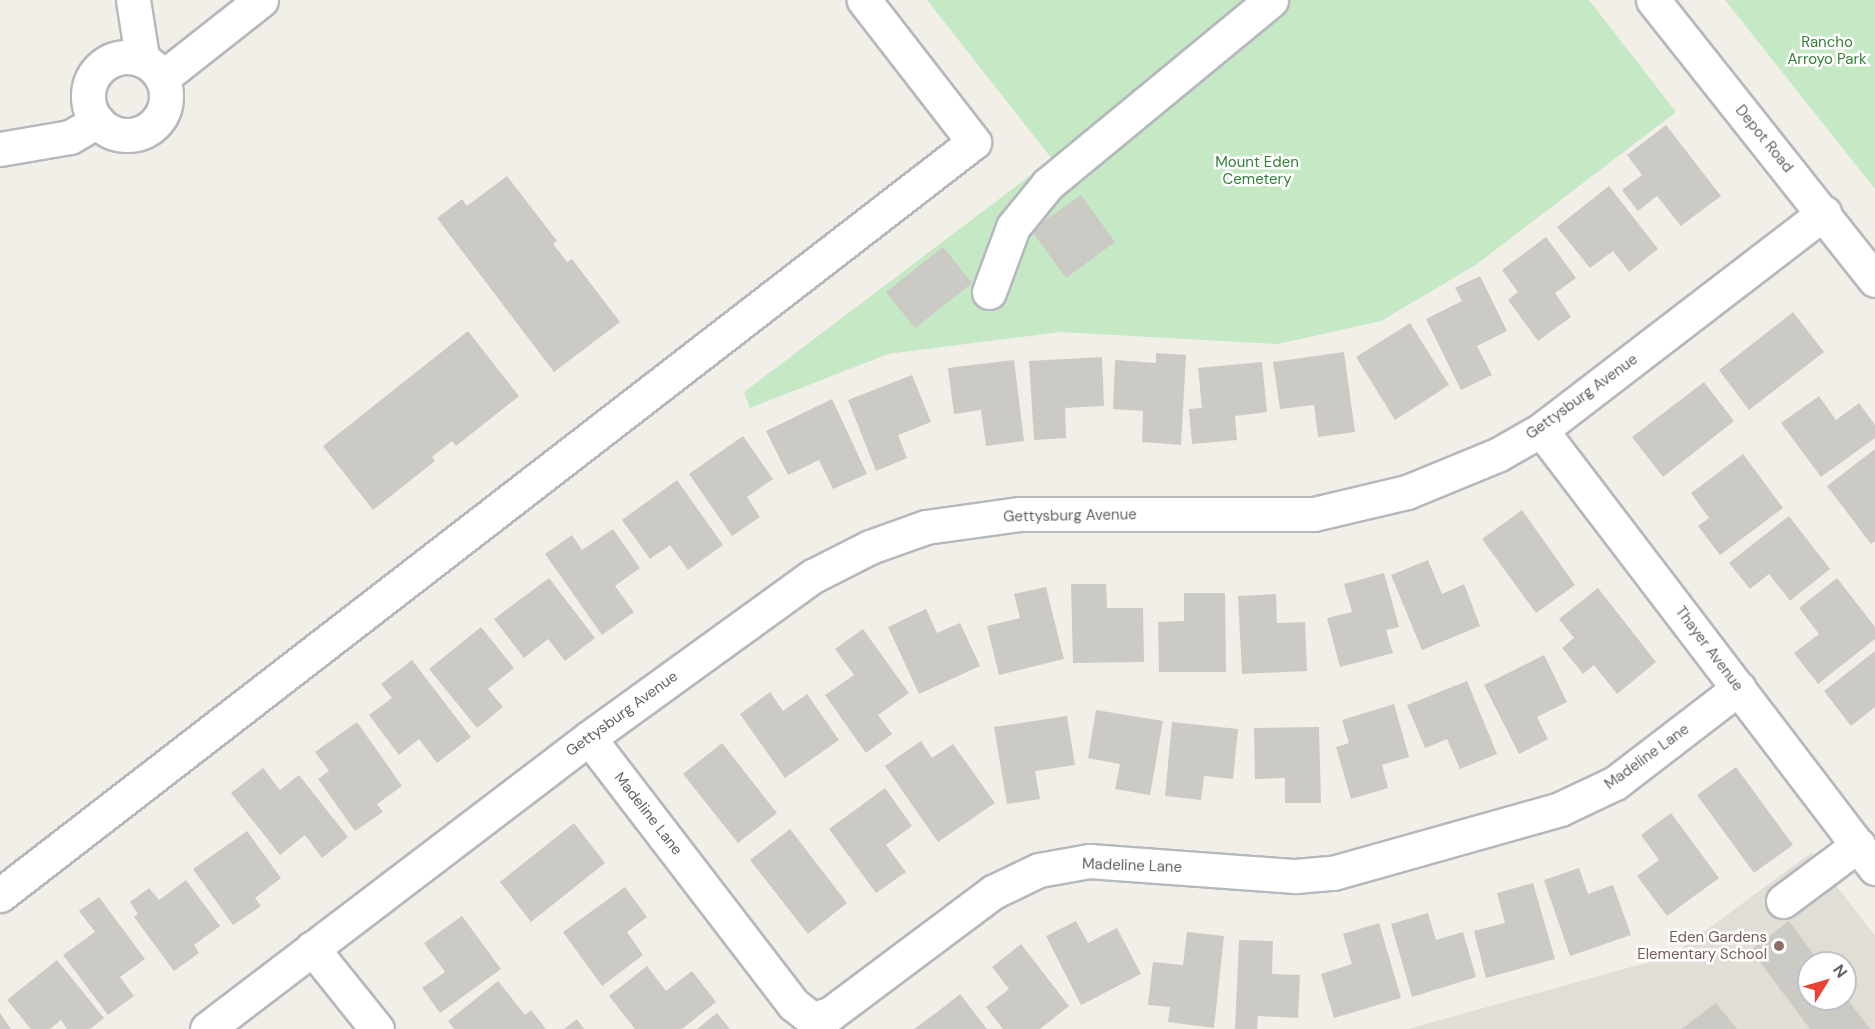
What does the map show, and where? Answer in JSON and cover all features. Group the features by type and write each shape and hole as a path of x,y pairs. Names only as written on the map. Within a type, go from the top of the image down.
{"street":[{"path":"133,0 164,108 157,122 145,131 115,134 98,121 88,99 97,71 126,55 152,67"},
{"path":"152,67 261,0"},
{"path":"0,895 975,142 864,0"},
{"path":"988,292 1013,227 1048,184 1271,0"},
{"name":"Depot Road","path":"1653,0 1875,280"},
{"path":"0,148 70,137 98,121"},
{"name":"Gettysburg Avenue","path":"207,1029 589,738 813,576 870,547 926,527 1020,514 1314,514 1407,492 1499,454 1541,430 1824,213"},
{"name":"Thayer Avenue","path":"1541,430 1866,857"},
{"name":"Madeline Lane","path":"589,738 793,1004 812,1019 830,1014 993,892 1039,870 1089,861 1294,876 1333,873 1560,809 1616,783 1739,688"},
{"path":"1783,900 1866,857"},
{"path":"312,948 377,1029"}],"shaded area":[{"name":"Eden Gardens Elementary School","path":"1811,853 1875,936 1875,1029 1408,1029 1671,956"}],"green space":[{"name":"Mount Eden Cemetery","path":"927,0 1589,0 1676,112 1477,264 1381,321 1278,344 1060,332 888,354 750,408 744,392 1052,159"},
{"name":"Rancho Arroyo Park","path":"1725,0 1875,0 1875,189"}],"building":[{"path":"1666,125 1721,196 1681,226 1657,196 1638,211 1622,190 1642,175 1627,155"},
{"path":"507,176 557,241 553,244 567,262 572,259 620,322 554,372 437,218 462,199 467,206"},
{"path":"1609,186 1658,249 1629,272 1613,251 1590,268 1557,227"},
{"path":"1081,195 1115,242 1066,278 1031,230"},
{"path":"1546,237 1576,278 1555,293 1571,317 1538,341 1508,300 1518,292 1502,270"},
{"path":"943,247 972,283 915,328 886,292"},
{"path":"1480,276 1507,331 1477,346 1492,375 1461,390 1426,319 1462,301 1455,288"},
{"path":"1793,312 1824,352 1749,410 1719,370"},
{"path":"1410,323 1449,385 1395,420 1356,357"},
{"path":"468,331 519,396 456,446 452,441 432,457 435,461 373,510 323,446"},
{"path":"1344,352 1355,432 1318,437 1314,405 1280,409 1273,362"},
{"path":"1156,353 1186,355 1181,445 1142,442 1143,411 1113,409 1115,360 1156,363"},
{"path":"1102,357 1104,406 1065,408 1066,438 1034,440 1029,361"},
{"path":"1014,360 1024,441 986,446 981,410 954,414 948,368"},
{"path":"1262,362 1267,412 1235,416 1237,440 1192,444 1189,409 1202,408 1198,368"},
{"path":"912,375 931,422 898,435 907,458 876,471 848,400"},
{"path":"1704,382 1734,421 1663,477 1632,437"},
{"path":"1819,396 1836,420 1859,403 1875,425 1875,438 1821,477 1781,423"},
{"path":"832,399 867,474 833,489 819,460 788,475 766,431"},
{"path":"743,436 773,479 747,497 760,517 732,536 689,474"},
{"path":"1875,449 1875,541 1871,544 1827,486"},
{"path":"1743,454 1783,508 1720,555 1698,526 1709,518 1691,493"},
{"path":"677,480 723,545 688,570 670,545 650,559 622,520"},
{"path":"1522,510 1575,585 1536,613 1482,539"},
{"path":"1789,516 1830,569 1790,601 1769,574 1750,589 1729,563"},
{"path":"613,529 640,568 615,586 634,612 602,635 545,554 572,535 582,550"},
{"path":"1428,560 1442,594 1464,584 1480,626 1422,650 1391,575"},
{"path":"1384,573 1399,627 1386,630 1393,653 1340,667 1327,618 1352,612 1344,584"},
{"path":"549,578 595,638 565,661 548,639 524,658 494,619"},
{"path":"1837,578 1875,627 1875,639 1818,684 1794,653 1819,634 1799,608"},
{"path":"1071,584 1106,584 1107,608 1143,608 1144,662 1073,663"},
{"path":"1046,587 1064,659 999,675 987,626 1020,618 1014,594"},
{"path":"1598,588 1656,662 1617,694 1594,665 1583,674 1562,648 1574,638 1559,619"},
{"path":"1184,593 1225,593 1226,672 1159,672 1158,622 1184,621"},
{"path":"1276,594 1277,623 1305,622 1307,671 1242,674 1238,596"},
{"path":"926,609 937,633 960,623 980,666 919,694 888,627"},
{"path":"481,627 514,668 488,689 503,707 477,728 429,669"},
{"path":"863,629 909,693 878,715 892,734 866,753 825,695 854,675 835,649"},
{"path":"1875,651 1875,707 1851,726 1824,691"},
{"path":"1544,655 1567,702 1537,717 1548,739 1519,754 1484,685"},
{"path":"412,660 471,737 437,763 419,739 399,755 369,715 392,698 381,684"},
{"path":"1467,681 1497,754 1460,769 1447,739 1425,748 1407,705"},
{"path":"770,692 783,711 807,694 839,740 785,778 740,714"},
{"path":"1394,704 1409,757 1382,765 1388,788 1351,799 1336,747 1349,743 1342,720"},
{"path":"1096,710 1163,721 1150,795 1115,789 1120,764 1088,758"},
{"path":"1067,716 1075,765 1035,771 1040,799 1007,804 994,727"},
{"path":"357,722 402,786 377,804 383,812 355,831 318,779 329,771 315,752"},
{"path":"1172,722 1238,729 1233,779 1204,776 1201,800 1165,796"},
{"path":"1319,727 1321,803 1285,803 1285,778 1255,779 1254,728"},
{"path":"921,741 932,758 953,744 995,803 938,842 885,766"},
{"path":"722,743 777,813 738,843 683,774"},
{"path":"1736,767 1793,845 1754,873 1697,795"},
{"path":"263,768 280,790 299,775 348,837 322,858 305,835 280,855 231,793"},
{"path":"885,788 912,826 886,845 906,872 876,893 829,829"},
{"path":"1671,813 1719,878 1667,916 1637,876 1659,860 1641,835"},
{"path":"574,823 605,863 531,922 500,882"},
{"path":"790,829 847,903 808,934 750,860"},
{"path":"247,831 281,878 255,898 261,906 233,925 193,869"},
{"path":"1579,868 1588,894 1613,885 1631,935 1570,956 1544,880"},
{"path":"186,880 220,926 194,945 199,953 174,971 134,917 138,914 130,902 149,888 159,900"},
{"path":"1533,883 1555,959 1486,978 1474,931 1505,923 1497,893"},
{"path":"625,887 647,917 627,932 643,955 602,986 563,932"},
{"path":"99,897 145,959 120,977 134,996 108,1015 63,955 95,932 79,911"},
{"path":"1428,913 1436,940 1463,932 1476,977 1412,997 1391,924"},
{"path":"462,916 501,969 440,1013 422,988 445,972 424,943"},
{"path":"1076,921 1088,943 1117,928 1141,974 1081,1005 1046,936"},
{"path":"1789,921 1811,951 1797,951 1797,1011 1856,1011 1870,1029 1810,1029 1751,950"},
{"path":"1379,923 1401,998 1334,1018 1321,974 1352,964 1343,934"},
{"path":"1187,932 1224,936 1214,1028 1168,1022 1170,1007 1148,1005 1153,962 1183,965"},
{"path":"1239,940 1273,941 1272,974 1300,975 1298,1018 1258,1016 1257,1029 1235,1029"},
{"path":"1021,944 1069,1006 1040,1029 1003,1029 986,1007 1009,989 992,967"},
{"path":"57,960 104,1018 90,1029 67,1029 61,1020 50,1029 31,1029 7,1000"},
{"path":"647,966 666,991 692,971 716,1002 682,1029 635,1029 609,996"},
{"path":"498,981 525,1015 531,1010 546,1029 454,1029 448,1021"},
{"path":"960,994 987,1029 914,1029 936,1013"},
{"path":"1716,1003 1737,1029 1681,1029"},
{"path":"0,1013 11,1029 0,1029"},
{"path":"717,1013 730,1029 697,1029"},
{"path":"577,1019 584,1029 564,1029"}],"place":[{"name":"Eden Gardens Elementary School","path":"1779,946"}]}
